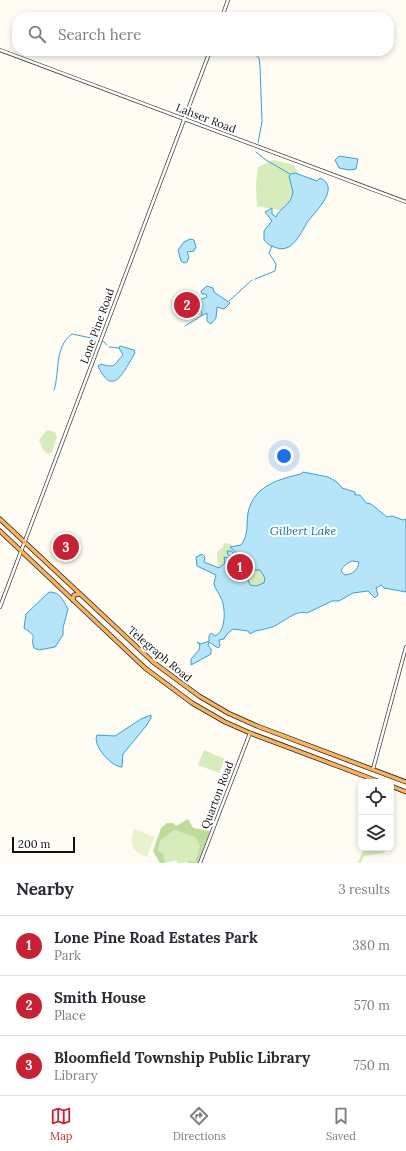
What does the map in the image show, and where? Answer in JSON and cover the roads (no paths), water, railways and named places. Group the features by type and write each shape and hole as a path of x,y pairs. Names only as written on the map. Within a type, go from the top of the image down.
{"highway":[{"name":"Telegraph Road","path":"0,519 143,653 172,678 198,696 228,713 257,726 406,782"},
{"name":"Telegraph Road","path":"0,530 135,658 162,682 192,703 219,719 250,733 372,779"},
{"path":"60,587 66,586 68,582"},
{"path":"73,600 74,595 80,594"},
{"path":"135,658 141,657 143,653"},
{"path":"250,733 250,728 257,726"},
{"path":"310,756 314,753 316,748"},
{"path":"325,762 326,757 330,754"},
{"path":"366,777 372,775 373,770"},
{"path":"394,787 406,792"}],"street":[{"path":"224,12 228,0"},
{"name":"Lahser Road","path":"0,50 12,54"},
{"name":"Lahser Road","path":"16,56 406,202"},
{"name":"Lone Pine Road","path":"0,607 183,118 208,56"},
{"path":"373,770 406,647"},
{"name":"Quarton Road","path":"200,863 250,733"}],"water":[{"path":"339,156 358,159 356,169 349,170 339,168 335,160"},
{"path":"295,173 317,181 320,178 326,182 328,193 296,240 288,247 283,249 277,248 264,240 264,231 272,221 265,212 272,208 272,214 276,217 288,204 293,192 289,176"},
{"path":"190,239 194,240 196,247 194,251 187,252 189,257 187,262 184,263 181,261 178,250 184,242"},
{"path":"207,286 213,288 214,292 230,303 224,309 217,307 216,318 211,324 207,321 207,313 201,316 202,313 198,308 199,300 207,297 206,294 202,294 201,291"},
{"path":"120,346 134,350 135,353 118,379 113,381 109,380 103,376 98,366 101,364 110,366 114,365 123,355 119,348"},
{"name":"Gilbert Lake","path":"303,472 328,477 337,482 342,488 355,492 355,495 360,495 366,503 371,504 387,517 392,516 403,520 406,519 406,592 384,588 381,585 376,588 378,595 375,598 368,591 353,593 339,601 332,601 307,613 298,613 272,627 255,631 250,634 248,631 233,629 224,639 219,640 220,646 218,648 209,642 208,645 211,649 211,654 191,665 191,659 199,650 200,645 197,642 201,644 209,641 209,636 211,633 215,636 219,633 224,619 223,603 214,584 216,575 197,566 196,557 202,554 205,557 204,562 219,568 225,563 224,557 228,558 244,570 250,585 256,586 264,583 265,578 260,570 247,570 228,555 227,551 231,551 241,559 241,557 230,547 241,545 244,541 248,513 255,496 268,485 276,481 301,474","holes":["350,562 359,562 358,567 353,573 345,575 341,571 344,566"]},
{"path":"49,592 59,595 68,609 63,628 63,635 55,647 39,650 34,648 33,635 24,628 26,614"},
{"path":"151,715 151,718 146,726 123,754 122,767 113,764 108,760 97,745 97,735 115,736 141,719"}],"waterway":[{"path":"257,56 259,58 260,66 262,122 258,143"},
{"path":"256,152 266,160 290,174"},
{"path":"255,279 275,271 276,264 269,253 272,246"},
{"path":"229,301 252,280"},
{"path":"185,326 201,316"},
{"path":"54,390 58,360 62,346 66,339 72,334 96,339"},
{"path":"103,341 107,345"},
{"path":"109,347 119,348"}],"place":[{"name":"Smith House","path":"187,305"},
{"name":"Bloomfield Township Public Library","path":"66,547"},
{"name":"Lone Pine Road Estates Park","path":"240,567"}]}
